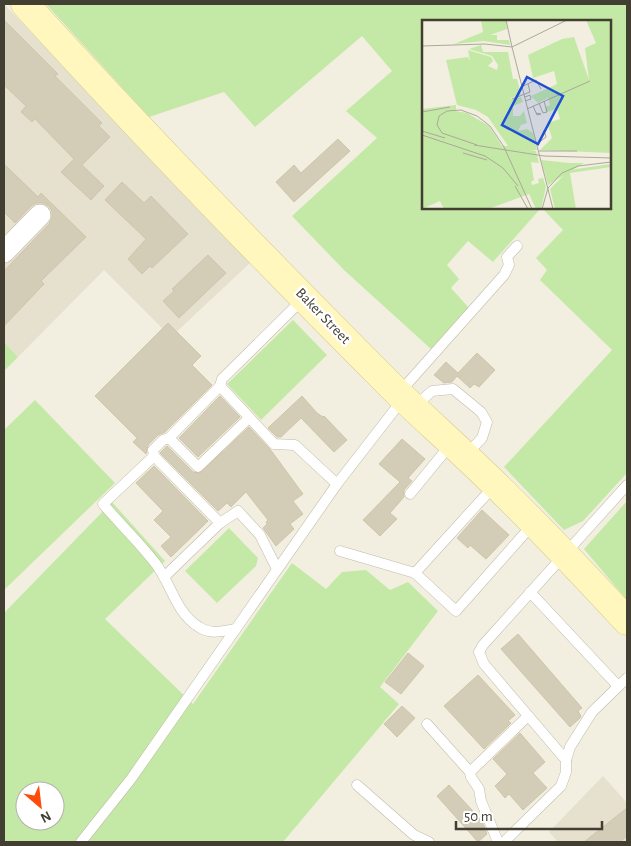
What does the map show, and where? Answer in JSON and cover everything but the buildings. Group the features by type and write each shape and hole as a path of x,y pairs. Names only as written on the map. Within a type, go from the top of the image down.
{"main road":[{"name":"Baker Street","path":"25,4 94,80 305,298 405,399 565,553 627,622"}],"street":[{"path":"7,243 40,215"}],"lane":[{"path":"81,842 131,779 337,484 504,275 509,266 507,257 517,246"},
{"path":"220,523 154,456 153,450 163,440 169,438 220,386 222,379 305,298"},
{"path":"220,386 274,444 295,445 337,484"},
{"path":"405,399 432,391 453,389 481,412 487,422 482,438 459,450 410,494"},
{"path":"169,438 198,467 249,418"},
{"path":"154,456 103,504 156,565 181,610 198,627 214,633 236,629"},
{"path":"415,573 495,485"},
{"path":"566,760 484,664 479,652 483,645 627,485"},
{"path":"164,577 220,523 238,511 260,535 277,569"},
{"path":"340,551 415,573 456,611 534,523"},
{"path":"530,592 618,686"},
{"path":"504,842 560,786 566,772 566,760 570,748 592,712 627,678"},
{"path":"470,772 528,716"},
{"path":"427,724 470,772 479,789 481,800 498,842"},
{"path":"357,785 414,835 429,842"}],"shaded area":[{"path":"4,4 250,263 171,337 104,270 18,357 4,342"},
{"path":"603,776 627,803 627,842 558,842 549,832"}],"green space":[{"path":"46,4 627,4 627,473 583,521 564,530 504,467 612,350 540,280 547,270 536,258 563,230 543,209 611,209 611,20 422,20 422,209 540,209 493,262 468,241 447,265 459,279 451,288 469,308 431,349 344,270 292,216 377,138 346,111 392,71 362,36 255,127 224,92 149,117"},
{"path":"293,320 327,355 261,420 227,384"},
{"path":"4,342 18,357 4,371"},
{"path":"35,400 115,483 4,590 4,430"},
{"path":"627,501 627,600 584,549"},
{"path":"112,502 165,561 105,619 193,704 292,563 326,589 342,572 366,570 390,590 408,582 438,611 380,687 399,704 283,842 4,842 4,613"},
{"path":"229,528 258,558 256,566 217,603 185,571"}]}
